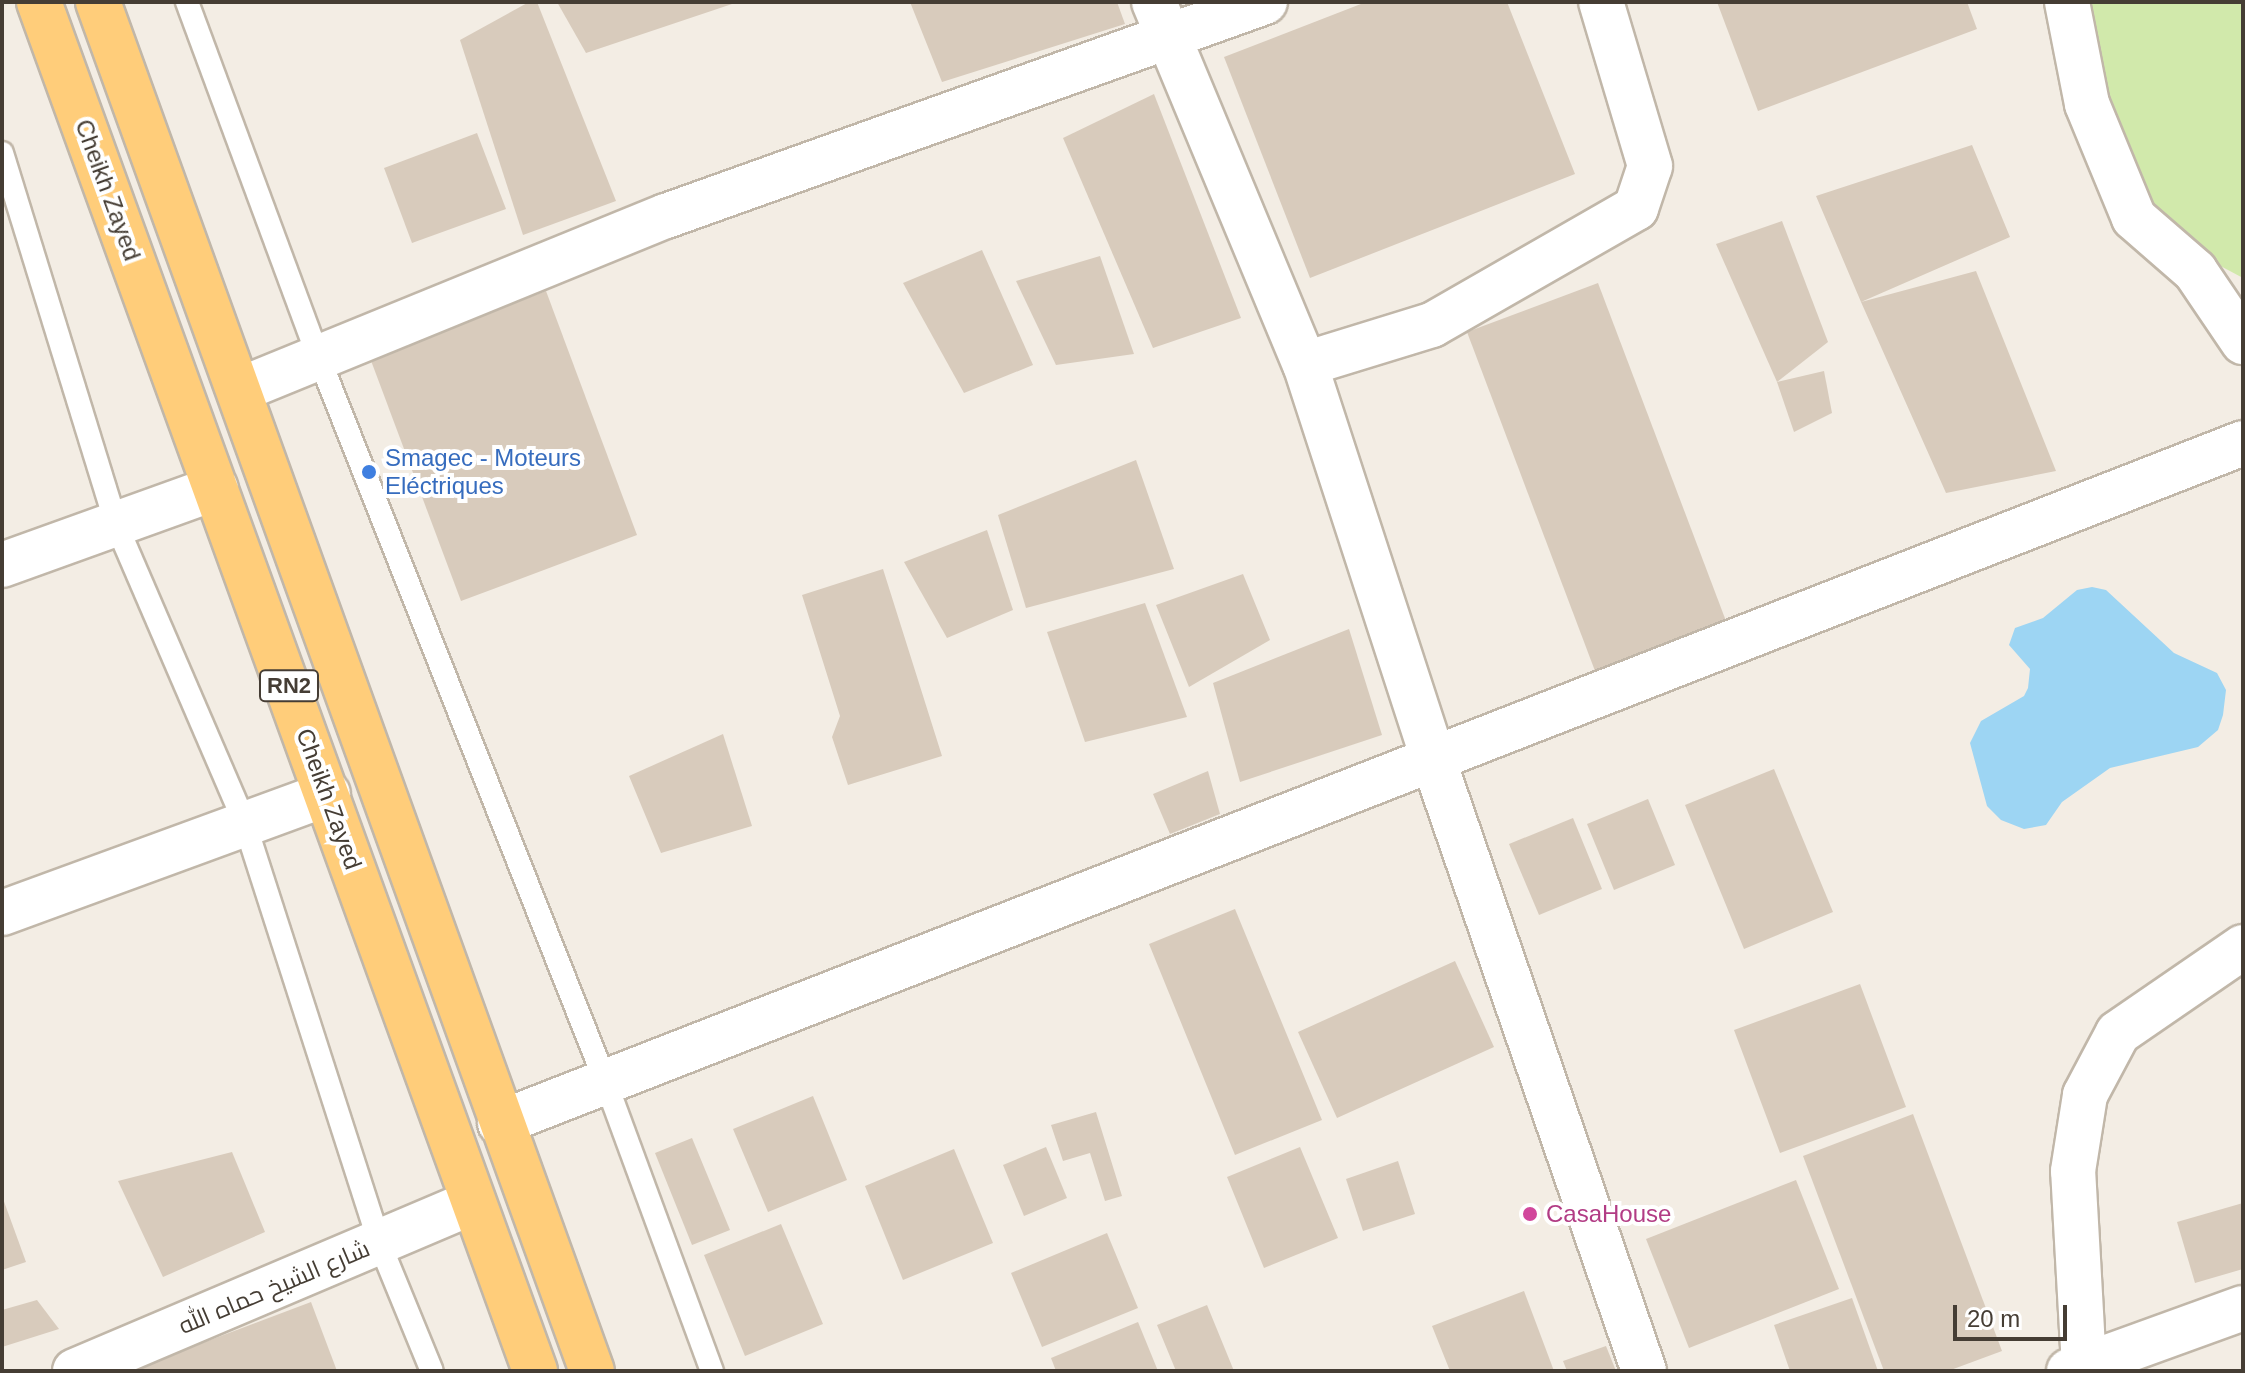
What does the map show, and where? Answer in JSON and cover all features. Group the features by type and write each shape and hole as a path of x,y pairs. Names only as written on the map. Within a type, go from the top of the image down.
{"highway":[{"name":"Cheikh Zayed","path":"39,2 535,1371"},
{"name":"RN2","path":"98,2 592,1371"}],"street":[{"path":"239,390 666,216 1161,21 1265,2"},
{"path":"1305,364 1432,325 1636,208 1650,166 1601,2"},
{"path":"2067,2 2087,104 2134,218 2195,271 2243,342"},
{"path":"1161,21 1305,364 1432,756 1644,1371"},
{"path":"500,1123 1432,756 2243,443"},
{"path":"2,565 216,488"},
{"path":"2,913 328,794"},
{"path":"2243,947 2118,1033 2085,1095 2073,1171 2077,1368 2243,1308"},
{"name":"شارع الشيخ حماه الله","path":"75,1371 473,1202"}],"lane":[{"path":"187,2 319,358 606,1083 712,1371"},
{"path":"2,153 116,524 245,824 379,1242 432,1371"}],"green space":[{"path":"2087,2 2243,2 2243,278 2181,245 2118,160"}],"water":[{"path":"2092,587 2106,590 2174,653 2217,673 2226,690 2223,715 2218,730 2198,747 2110,768 2062,802 2046,825 2024,829 2001,820 1987,806 1970,743 1981,721 2024,696 2028,688 2030,669 2009,645 2015,628 2043,618 2077,590"}],"building":[{"path":"529,2 537,2 616,201 523,235 460,40"},
{"path":"557,2 734,2 735,3 586,53"},
{"path":"910,2 1117,2 1125,24 942,82"},
{"path":"1366,2 1507,2 1575,174 1310,278 1224,57"},
{"path":"1717,2 1967,2 1977,29 1758,111"},
{"path":"1154,94 1241,318 1153,348 1063,138"},
{"path":"477,133 506,209 412,243 384,168"},
{"path":"1972,145 2010,237 1861,302 1816,196"},
{"path":"1782,221 1828,342 1777,382 1716,244"},
{"path":"982,250 1033,365 964,393 903,283"},
{"path":"1100,256 1134,354 1056,365 1016,281"},
{"path":"1976,271 2056,471 1946,493 1861,302"},
{"path":"1598,283 1726,621 1595,671 1467,332"},
{"path":"546,291 637,535 461,601 370,358"},
{"path":"1824,371 1832,413 1794,432 1777,382"},
{"path":"1136,460 1174,569 1026,608 998,515"},
{"path":"987,530 1013,610 947,638 904,562"},
{"path":"883,569 942,756 848,785 832,737 840,716 802,595"},
{"path":"1243,574 1270,640 1189,687 1156,605"},
{"path":"1145,603 1187,717 1085,742 1047,632"},
{"path":"1349,629 1382,735 1240,782 1213,683"},
{"path":"723,734 752,826 661,853 629,776"},
{"path":"1774,769 1833,912 1744,949 1685,805"},
{"path":"1208,771 1220,814 1170,834 1153,794"},
{"path":"1648,799 1675,865 1614,890 1587,824"},
{"path":"1573,818 1602,889 1539,915 1509,844"},
{"path":"1235,909 1322,1120 1235,1155 1149,944"},
{"path":"1455,961 1494,1047 1337,1118 1298,1032"},
{"path":"1860,984 1906,1107 1780,1153 1734,1030"},
{"path":"813,1096 847,1180 768,1212 733,1129"},
{"path":"1096,1112 1122,1196 1105,1201 1090,1153 1063,1161 1051,1125"},
{"path":"1913,1114 2002,1351 1948,1371 1884,1371 1803,1156"},
{"path":"692,1138 730,1230 692,1245 655,1153"},
{"path":"1046,1147 1067,1198 1024,1216 1003,1165"},
{"path":"1300,1147 1338,1238 1264,1268 1227,1177"},
{"path":"954,1149 993,1243 903,1280 865,1186"},
{"path":"232,1152 265,1232 163,1277 118,1181"},
{"path":"1398,1161 1415,1214 1363,1231 1346,1179"},
{"path":"1796,1180 1839,1289 1689,1348 1646,1239"},
{"path":"2,1196 26,1262 2,1270"},
{"path":"2243,1203 2243,1269 2195,1283 2177,1222"},
{"path":"781,1224 823,1324 745,1356 704,1255"},
{"path":"1107,1233 1138,1308 1042,1347 1011,1273"},
{"path":"1524,1291 1554,1371 1450,1371 1432,1326"},
{"path":"1852,1298 1878,1371 1790,1371 1774,1325"},
{"path":"37,1300 59,1329 2,1347 2,1310"},
{"path":"311,1302 337,1371 128,1371"},
{"path":"1207,1305 1234,1371 1176,1371 1157,1325"},
{"path":"1138,1322 1158,1371 1056,1371 1051,1358"},
{"path":"1606,1346 1616,1371 1567,1371 1563,1361"}],"place":[{"name":"Smagec - Moteurs Eléctriques","path":"369,472"},
{"name":"CasaHouse","path":"1530,1214"}]}
